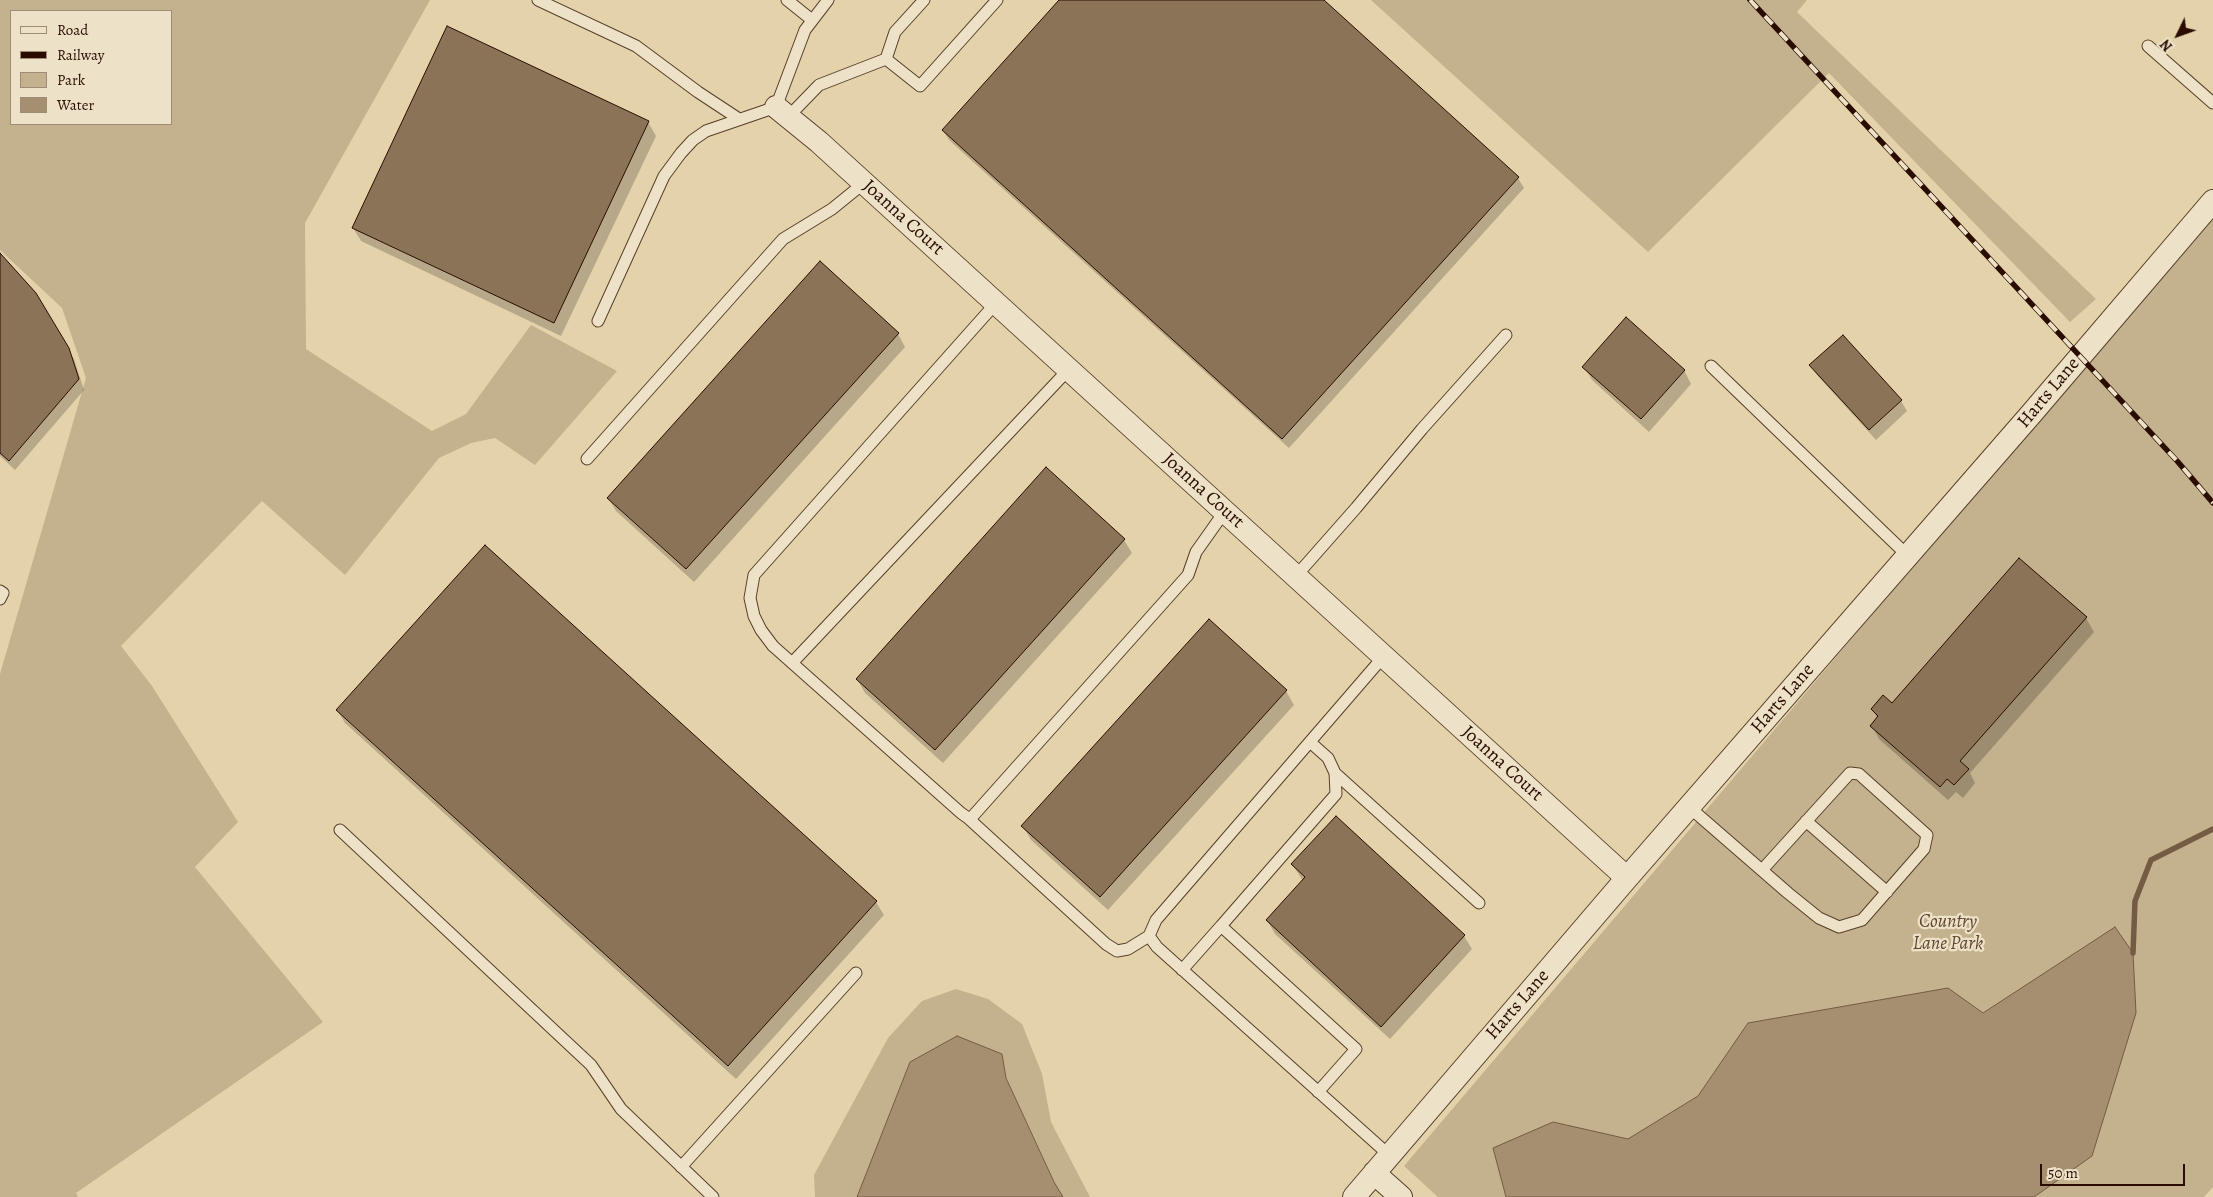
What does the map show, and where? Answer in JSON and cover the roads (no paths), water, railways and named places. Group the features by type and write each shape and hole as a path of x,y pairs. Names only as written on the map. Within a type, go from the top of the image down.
{"street":[{"name":"Joanna Court","path":"782,112 864,183 1627,878"},
{"name":"Harts Lane","path":"1354,1197 1627,878 1908,556 2213,201"},
{"path":"1374,1173 1401,1197"}],"lane":[{"path":"538,0 636,46 738,119"},
{"path":"787,0 812,20"},
{"path":"782,112 805,30 828,0"},
{"path":"886,59 895,32 924,0"},
{"path":"886,59 920,86 996,0"},
{"path":"2148,46 2213,103"},
{"path":"598,321 664,176 693,140 706,131 738,119 782,112 820,85 886,59"},
{"path":"587,459 783,239 832,209 864,183"},
{"path":"996,303 754,575 750,598 754,616 768,640 792,663 968,818 1106,944 1117,951 1128,949 1149,936 1156,920 1384,656"},
{"path":"1296,576 1422,429 1506,335"},
{"path":"1711,366 1908,556"},
{"path":"792,663 1070,370"},
{"path":"968,818 977,814 1188,575 1196,552 1225,511"},
{"path":"0,591 2,594 0,599"},
{"path":"1310,742 1328,758 1335,772 1478,903"},
{"path":"1182,970 1336,794 1335,772"},
{"path":"1689,807 1762,870 1819,918 1839,927 1862,920 1924,849 1927,835 1859,774 1850,773 1762,870"},
{"path":"1806,821 1887,892"},
{"path":"340,830 591,1065 621,1109 713,1197"},
{"path":"1221,926 1356,1049 1318,1092"},
{"path":"1149,936 1157,947 1182,970 1389,1155"},
{"path":"681,1167 856,973"}],"water":[{"path":"2115,927 2133,953 2136,1013 2092,1156 2034,1197 1506,1197 1493,1148 1553,1122 1628,1139 1698,1096 1748,1023 1948,988 1983,1013"},
{"path":"957,1036 1002,1054 1006,1078 1054,1182 1063,1197 857,1197 910,1062"}],"waterway":[{"path":"2133,953 2135,901 2151,860 2213,829"}],"railway":[{"path":"1750,0 2178,462 2213,503"}],"park label":[{"name":"Country Lane Park","path":"1948,933"}]}
